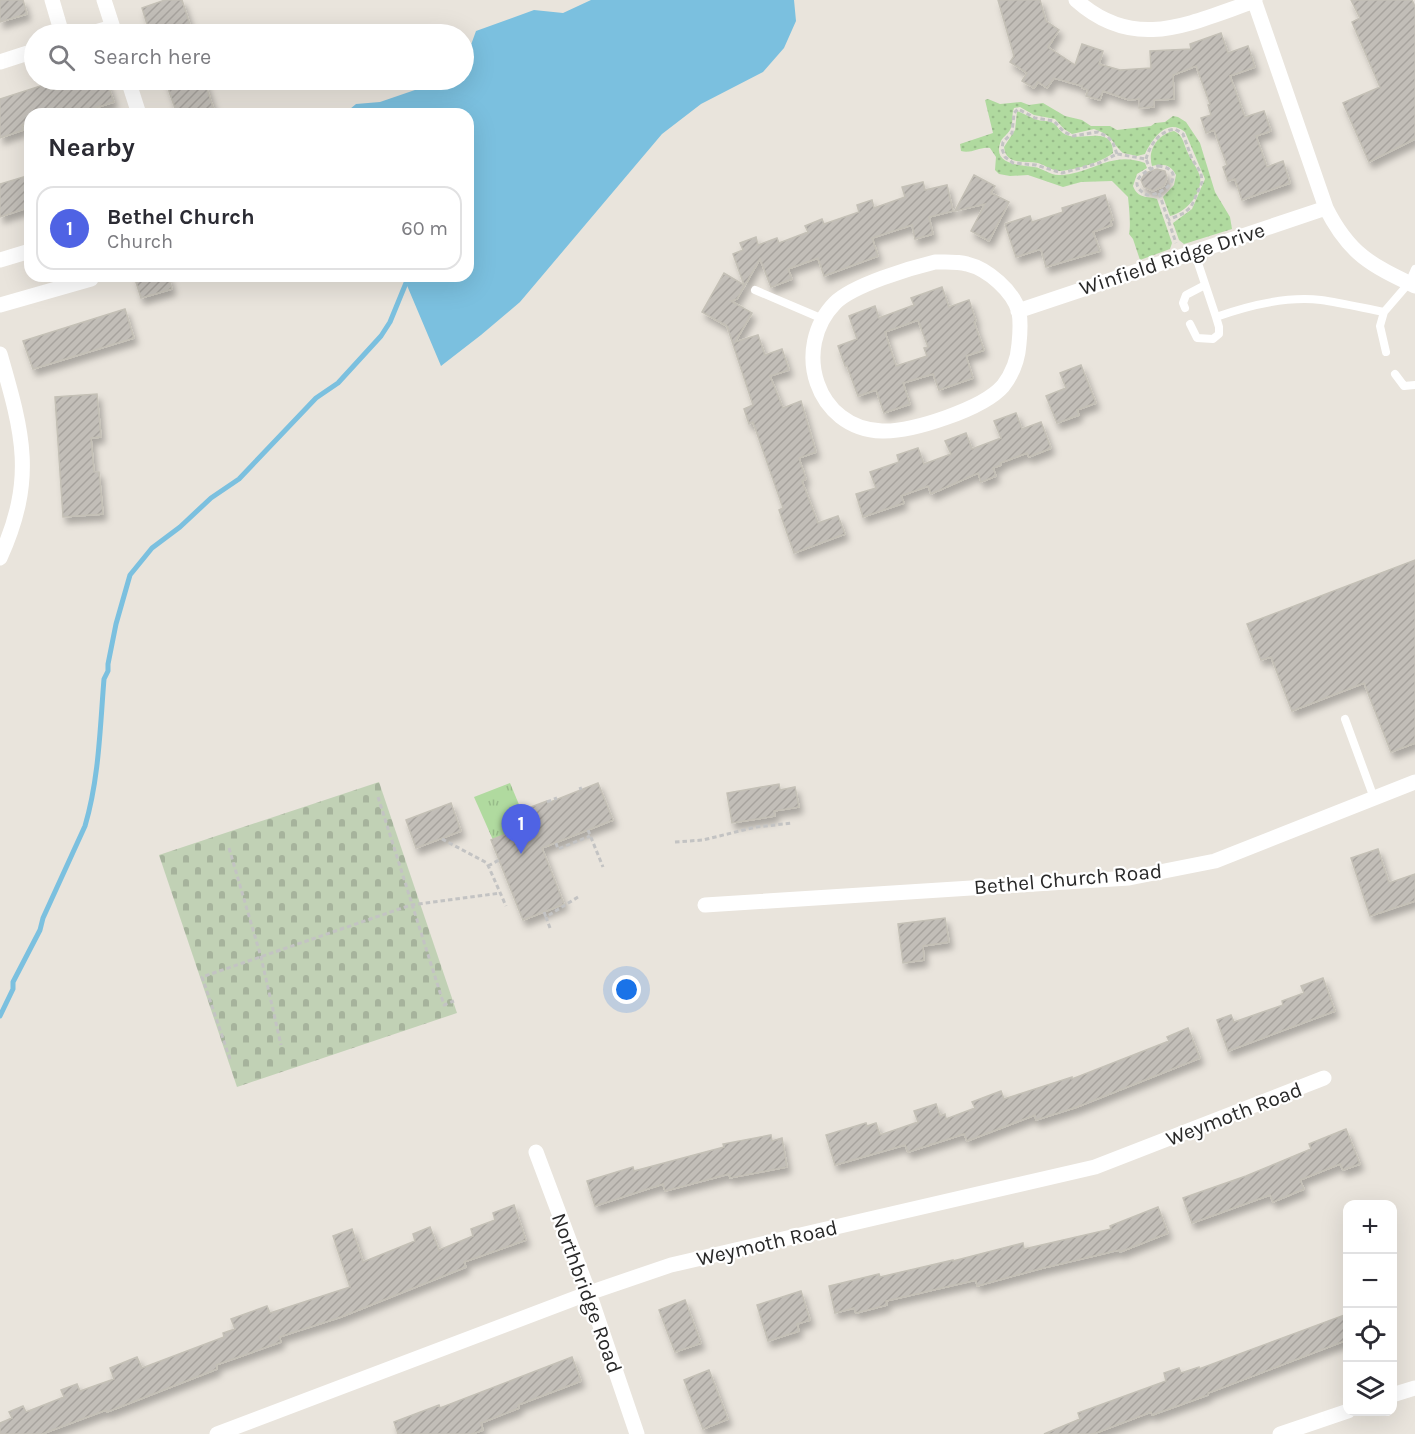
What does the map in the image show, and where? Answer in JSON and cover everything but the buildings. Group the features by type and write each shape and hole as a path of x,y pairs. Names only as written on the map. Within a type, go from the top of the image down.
{"street":[{"path":"51,0 59,24"},
{"path":"104,0 112,24"},
{"path":"1076,0 1105,21 1148,30 1172,29 1254,1 1326,208 1336,229 1353,249 1370,263 1413,280"},
{"path":"0,62 24,54"},
{"path":"131,90 137,108"},
{"name":"Winfield Ridge Drive","path":"1018,311 1326,208"},
{"path":"0,260 24,253"},
{"path":"935,262 967,264 982,270 1006,292 1018,311 1020,324 1018,354 1013,370 998,391 985,400 918,426 891,431 871,430 848,421 825,400 817,386 813,369 813,344 823,319 844,295 890,276 935,262"},
{"path":"0,305 80,282"},
{"path":"0,558 3,544 20,501 23,472 23,447 18,415 1,360"},
{"name":"Bethel Church Road","path":"705,905 1130,878 1215,861 1415,782"},
{"name":"Weymoth Road","path":"217,1434 589,1293 671,1265 1095,1167 1324,1078"},
{"name":"Northbridge Road","path":"536,1152 589,1293 637,1434"},
{"path":"1397,1393 1415,1388"},
{"path":"1280,1434 1343,1412"}],"lane":[{"path":"1187,253 1204,285 1216,317 1219,334 1213,339 1197,338 1190,324"},
{"path":"1386,352 1380,326 1384,312 1413,280"},
{"path":"1185,308 1183,303 1186,295 1204,285"},
{"path":"754,290 823,319"},
{"path":"1216,317 1257,306 1303,300 1318,300 1384,312"},
{"path":"1395,374 1404,386 1415,385"},
{"path":"1345,719 1374,798"}],"path":[{"path":"1117,154 1108,137 1098,132 1073,136 1065,132 1054,121 1035,118 1018,109 1014,113 1012,133 1003,142 1002,149 1005,157 1013,163 1036,165 1062,173 1099,164 1117,154 1146,159"},
{"path":"1150,169 1146,159 1155,140 1165,132 1175,129 1183,134 1192,159 1201,173 1202,182 1194,202 1184,213 1168,220"},
{"path":"1163,166 1171,172 1173,177 1172,183 1159,194 1147,195 1139,191 1137,186 1140,175 1150,169 1163,166"},
{"path":"1159,194 1168,220 1187,253"},
{"path":"378,797 444,1005 454,1001"},
{"path":"547,802 557,798"},
{"path":"675,842 717,837 756,826 793,823"},
{"path":"588,830 603,867"},
{"path":"556,843 558,849 590,836"},
{"path":"442,838 487,863 506,906"},
{"path":"228,848 261,957 281,1045"},
{"path":"488,866 499,861"},
{"path":"230,1059 202,977 411,905 501,893"},
{"path":"546,917 578,897"},
{"path":"544,912 550,928"}],"green space":[{"path":"985,100 1000,104 1043,103 1065,116 1082,120 1091,126 1110,126 1117,130 1151,126 1165,122 1173,116 1178,117 1186,122 1200,143 1215,192 1230,217 1232,229 1184,244 1179,240 1173,223 1192,209 1205,179 1185,132 1178,128 1166,128 1156,136 1145,154 1137,156 1123,153 1109,137 1094,129 1072,134 1055,119 1034,115 1020,107 1014,108 1011,128 1001,141 999,149 1000,155 1008,162 1057,175 1071,174 1122,159 1145,163 1147,168 1137,174 1133,186 1140,195 1157,199 1172,243 1170,249 1140,260 1129,234 1128,197 1112,181 1081,182 1063,187 1028,175 999,174 995,170 996,157 990,148 969,152 961,151 960,144 993,133"},
{"path":"1017,111 1036,119 1052,122 1063,133 1073,137 1102,136 1112,144 1113,153 1088,165 1060,171 1038,163 1012,160 1005,153 1004,147 1015,130"},
{"path":"1174,131 1182,139 1199,174 1200,183 1192,202 1170,216 1163,197 1174,185 1176,175 1166,166 1152,166 1151,154 1155,144 1163,135"},
{"path":"379,782 457,1013 237,1087 159,855"},
{"path":"510,783 528,826 493,840 474,797"}],"water":[{"path":"591,0 794,0 796,21 784,48 763,72 701,104 662,134 520,302 441,366 406,282 474,282 474,108 351,108 356,104 380,102 415,90 474,90 474,36 476,31 534,10 563,13"}],"waterway":[{"path":"0,1016 13,989 13,982 40,930 43,918 85,826 96,772 104,679 108,671 116,624 130,575 152,548 180,527 211,498 239,479 316,398 338,383 381,336 408,282"}],"place":[{"name":"Bethel Church","path":"521,854"}]}
